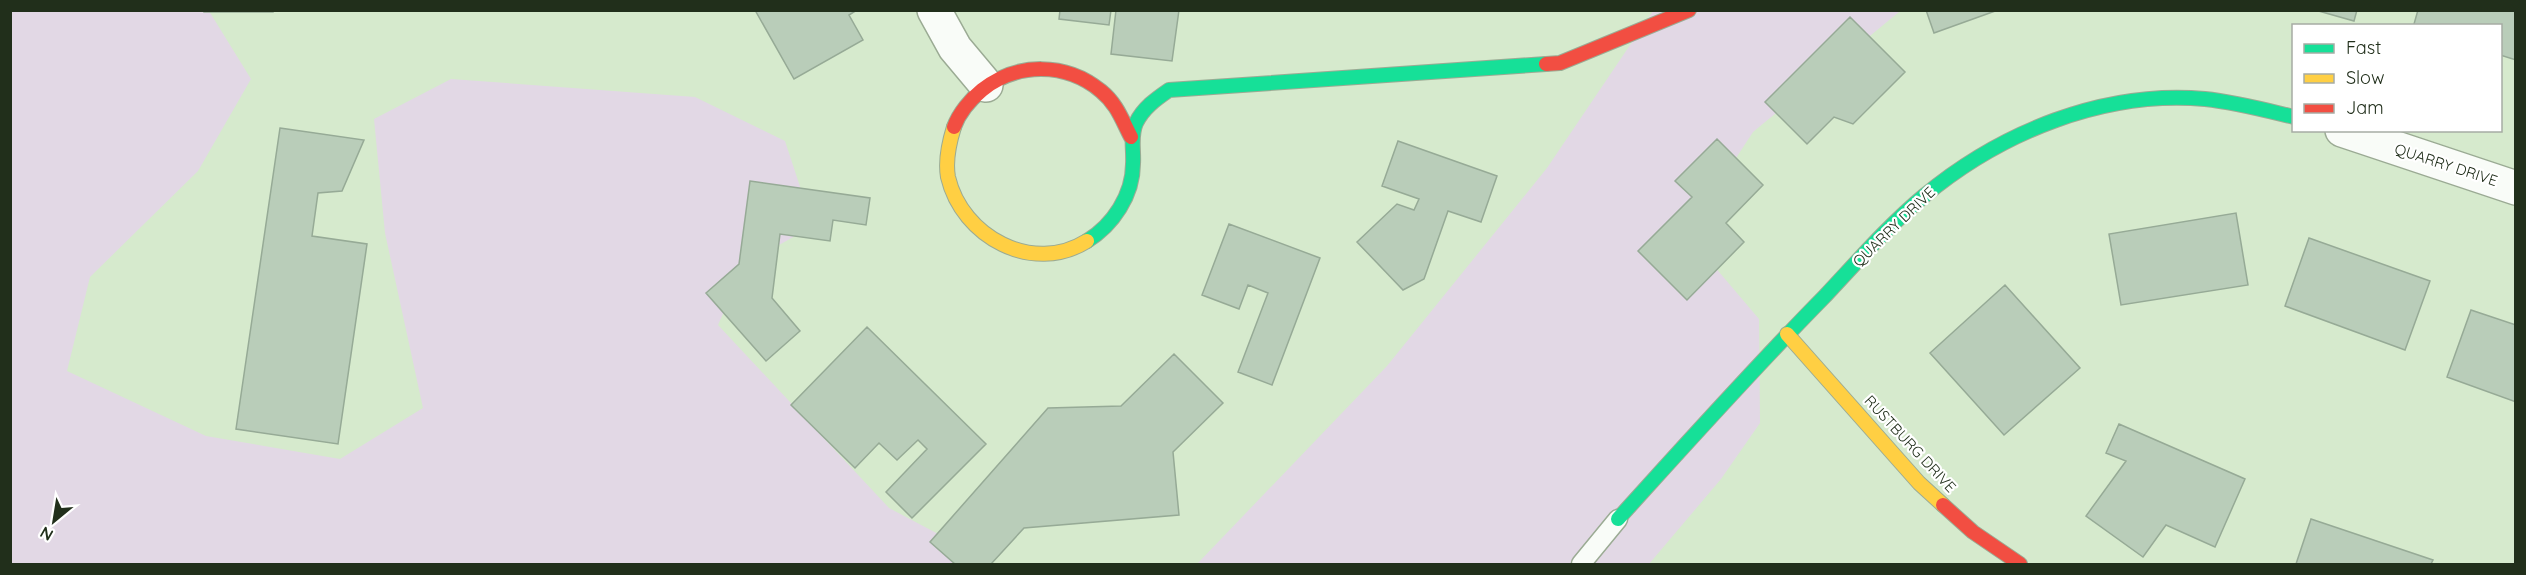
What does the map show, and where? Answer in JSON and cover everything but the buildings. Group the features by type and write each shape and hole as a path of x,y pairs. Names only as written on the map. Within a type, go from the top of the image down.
{"street":[{"path":"934,10 955,48 986,85"},
{"path":"1131,137 1139,115 1169,90 1560,63 1689,10"},
{"path":"1033,67 1065,70 1095,85 1117,108 1131,137 1134,169 1125,200 1106,227 1080,245 1049,254 1017,251 990,239 968,220 953,195 946,167 949,138 960,111 986,85 1005,74 1033,67"},
{"name":"QUARRY DRIVE","path":"1618,519 1787,334 1923,197 1961,167 2003,142 2048,122 2104,106 2143,100 2192,98 2240,104 2292,117"},
{"name":"QUARRY DRIVE","path":"2348,132 2516,188"},
{"name":"RUSTBURG DRIVE","path":"1787,334 1919,483 1973,532 2020,564"}],"lane":[{"path":"1581,564 1618,519"}],"shaded area":[{"path":"10,11 209,11 251,79 198,171 90,277 67,371 206,436 340,459 423,408 385,233 374,119 451,79 695,97 785,141 813,226 745,264 718,325 889,508 995,564 11,564"},
{"path":"1653,11 1904,11 1899,12 1753,132 1719,184 1697,246 1759,319 1760,423 1721,479 1649,564 1197,564 1387,366 1547,168"}],"traffic: fast":[{"path":"1087,241 1105,227 1120,208 1132,176 1133,133 1136,123 1150,104 1169,90 1546,64"},
{"path":"1618,519 1746,378 1885,232 1924,196 1954,173 1986,153 2056,120 2129,101 2167,98 2205,99 2239,104 2292,117"}],"traffic: slow":[{"path":"954,127 948,152 948,177 956,198 968,217 984,233 1002,244 1023,252 1044,254 1066,250 1087,241"},
{"path":"1787,334 1919,483 1943,505"}],"traffic: jam":[{"path":"1546,64 1560,63 1689,10"},
{"path":"954,127 970,102 982,90 1010,74 1042,69 1073,75 1101,91 1115,107 1131,137"},
{"path":"1943,505 1973,532 2020,564"}]}
